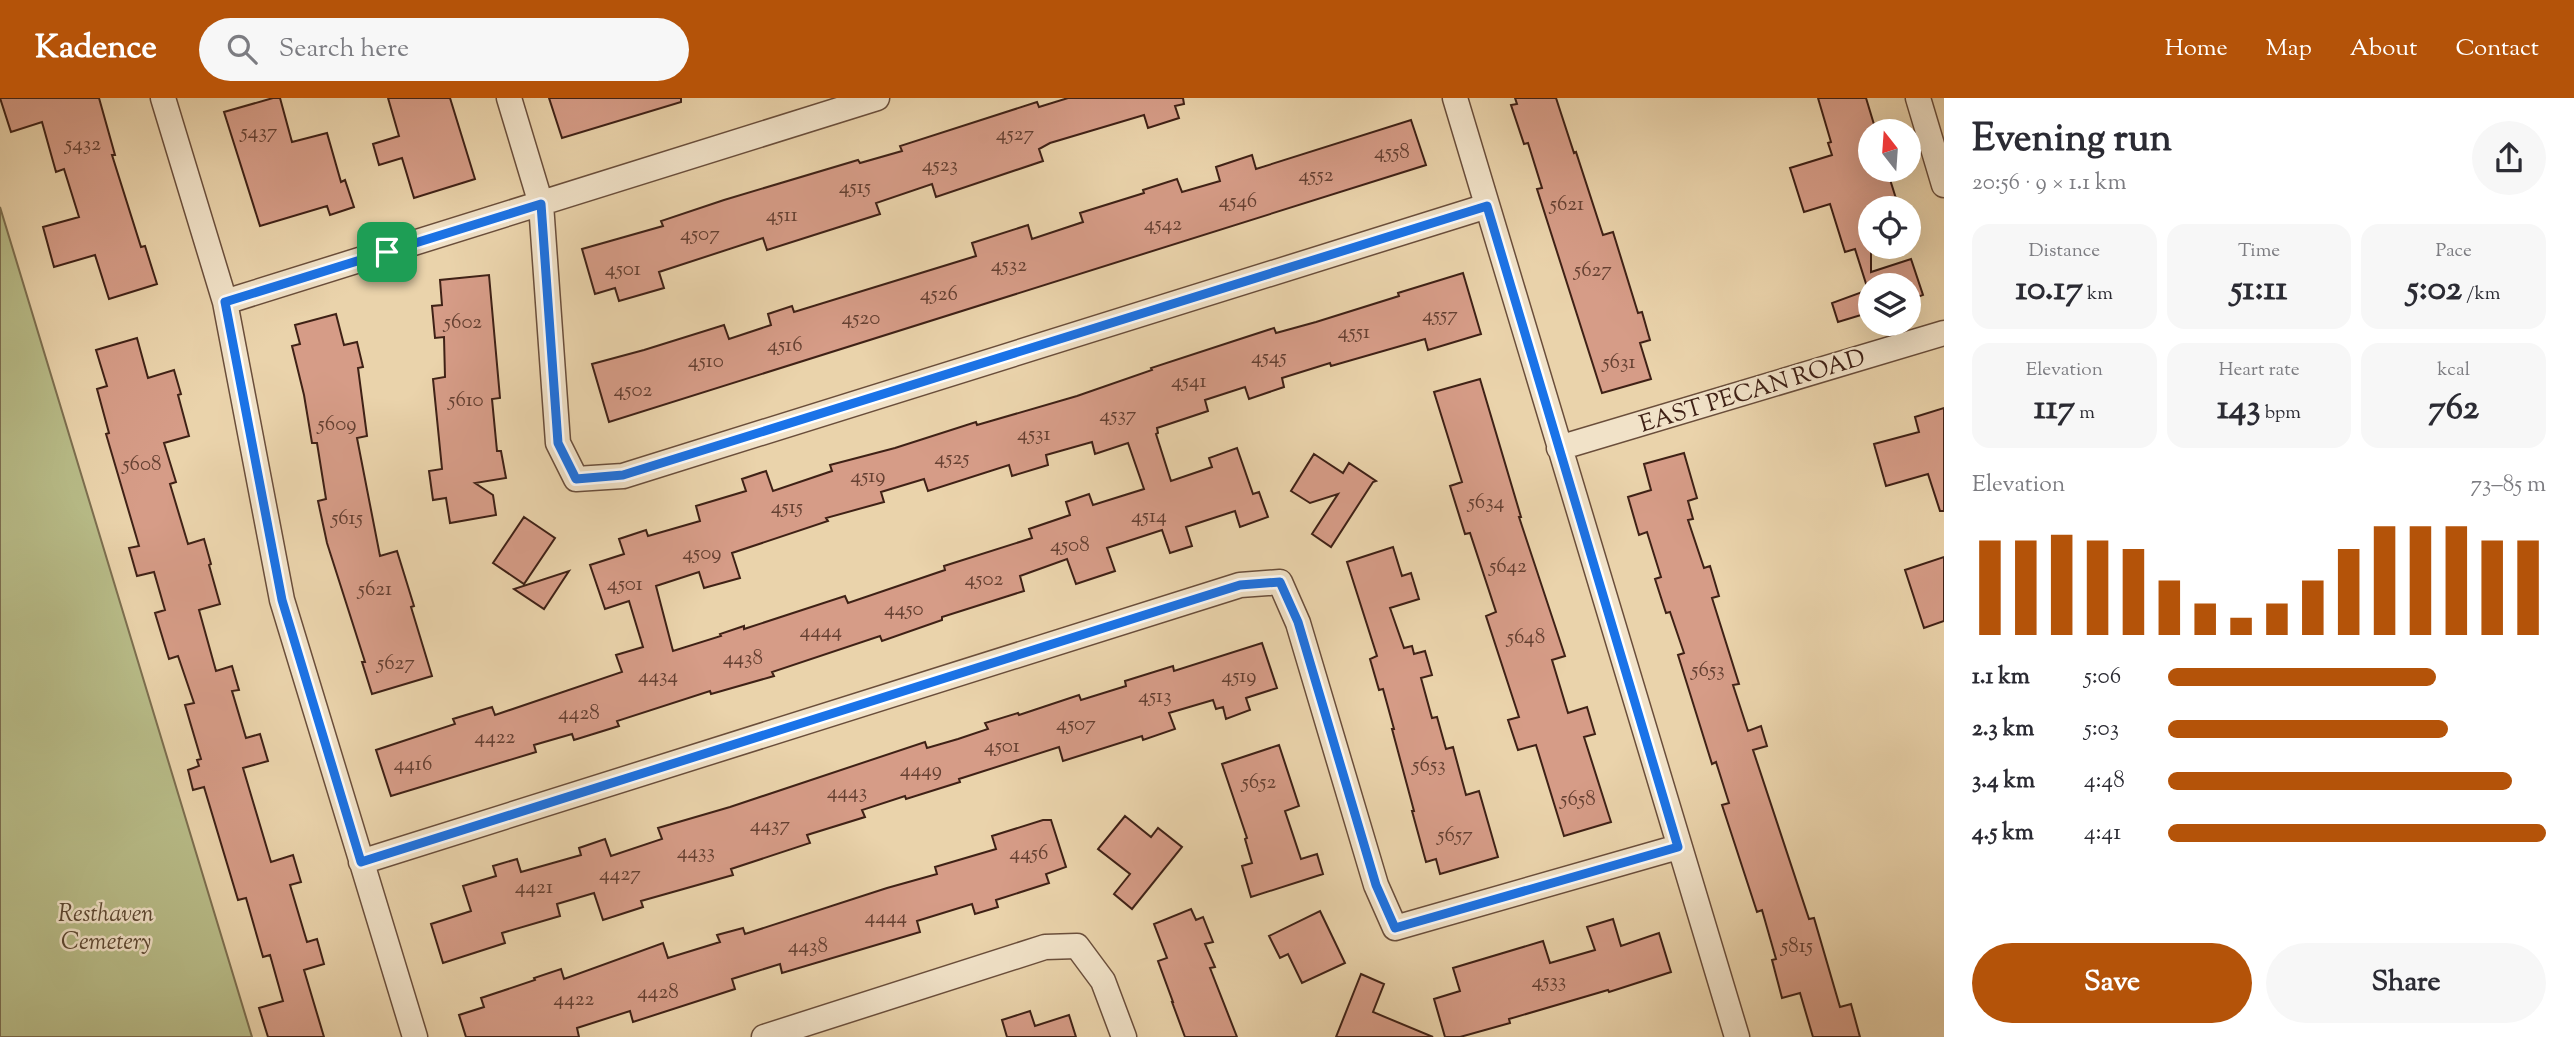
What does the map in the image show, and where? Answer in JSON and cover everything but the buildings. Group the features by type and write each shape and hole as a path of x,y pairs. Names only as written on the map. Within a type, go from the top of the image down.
{"street":[{"path":"163,98 225,302 282,600 415,1037"},
{"path":"509,98 541,204 558,443 576,479 623,475 1487,206"},
{"path":"225,302 877,98"},
{"path":"1455,98 1737,1037"},
{"path":"1918,98 1944,185"},
{"name":"EAST PECAN ROAD","path":"1559,448 1944,333"},
{"path":"361,862 1240,585 1280,582 1298,622 1376,885 1395,928 1678,847"},
{"path":"764,1037 1045,947 1077,946 1103,981 1124,1037"}],"green space":[{"name":"Resthaven Cemetery","path":"0,207 252,1037 0,1037"}],"route":[{"path":"541,204 558,443 576,479 623,475 1487,206 1678,847 1395,928 1376,885 1298,622 1280,582 1240,585 361,862 282,600 225,302 387,252 541,204"}]}
